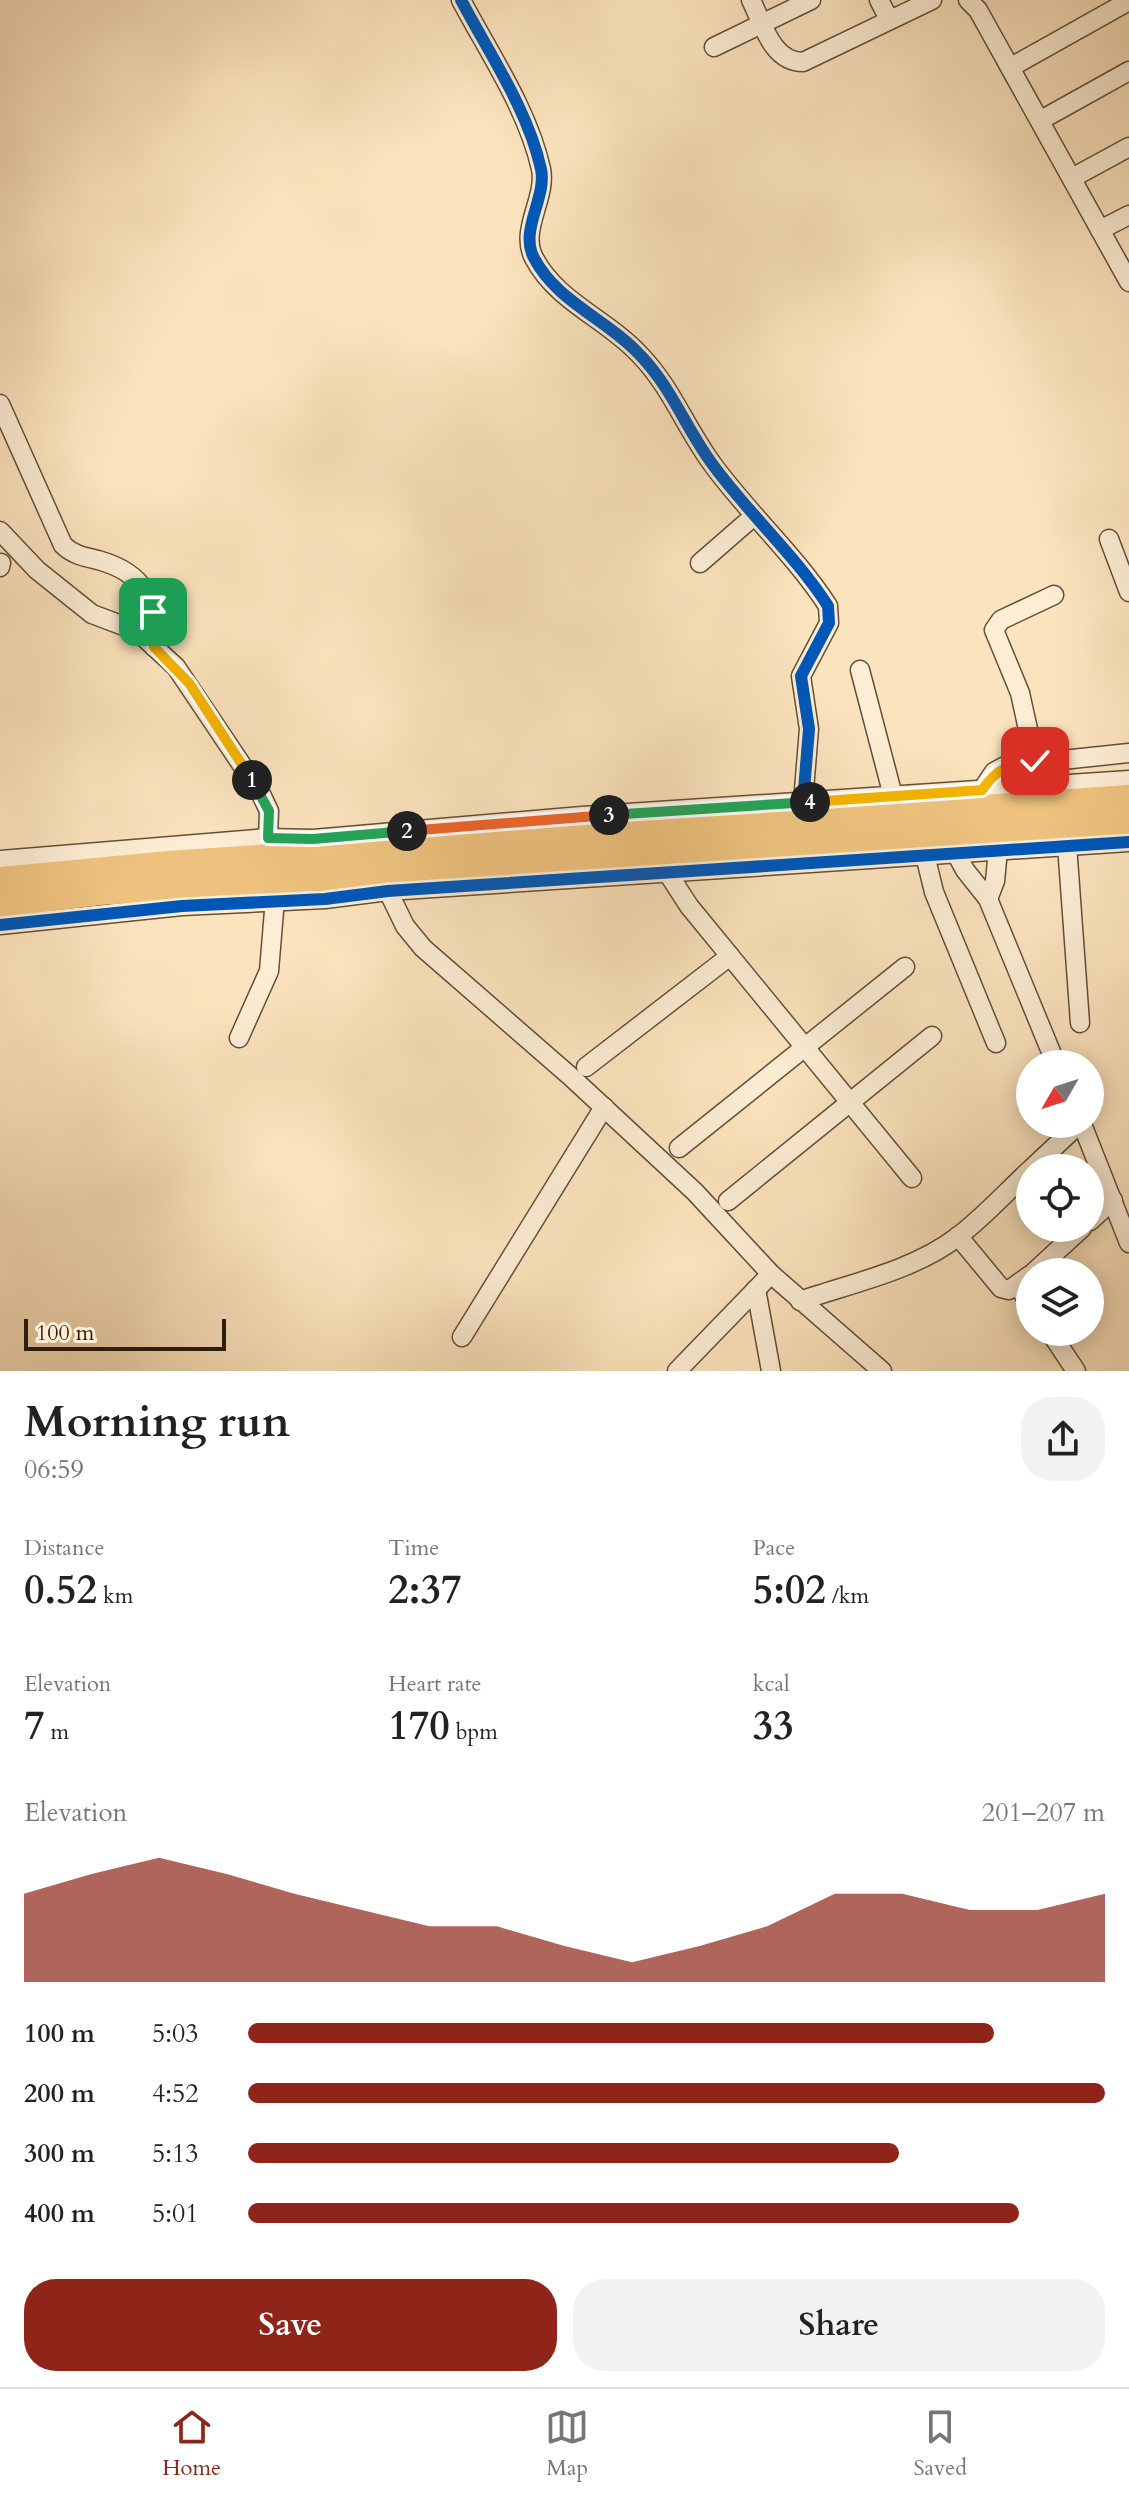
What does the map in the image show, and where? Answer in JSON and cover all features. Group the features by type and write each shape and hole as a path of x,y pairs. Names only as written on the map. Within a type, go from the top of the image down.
{"highway":[{"path":"0,903 318,868 1129,799"},
{"path":"0,881 169,865 318,868 1129,823"}],"street":[{"path":"461,0 532,139 542,176 532,223 532,255 547,278 637,351 662,379 711,463 821,595 831,614 801,676 809,729 803,802"},
{"path":"751,0 783,58 803,62 932,0"},
{"path":"714,47 811,0"},
{"path":"879,0 889,19"},
{"path":"971,1 1041,120 1129,282"},
{"path":"1011,67 1129,1"},
{"path":"1041,120 1129,71"},
{"path":"1072,178 1129,147"},
{"path":"1100,230 1129,215"},
{"path":"0,404 63,545 76,554 128,571 143,590 153,612 154,647"},
{"path":"700,563 754,516"},
{"path":"0,531 37,570 92,614 137,631 189,683 260,792 269,811 268,838"},
{"path":"1109,539 1124,563 1129,592"},
{"path":"1035,761 1020,693 994,630 1001,620 1054,595"},
{"path":"860,670 893,796"},
{"path":"982,790 994,772 1005,766 1129,753"},
{"path":"0,925 275,899 318,868 803,802 1129,780"},
{"path":"0,860 268,838 318,868 388,891 1129,842"},
{"path":"1067,845 1080,1023"},
{"path":"988,899 995,881 998,850"},
{"path":"956,853 988,899 1050,1050"},
{"path":"925,855 934,892 996,1043"},
{"path":"667,872 730,956 912,1178"},
{"path":"388,891 405,926 423,948 604,1107 695,1192 771,1274 882,1371"},
{"path":"239,1038 269,971 275,899"},
{"path":"586,1067 730,956"},
{"path":"679,1148 905,967"},
{"path":"728,1201 932,1036"},
{"path":"462,1337 604,1107"},
{"path":"1048,1154 1065,1138"},
{"path":"1087,1138 1129,1243"},
{"path":"800,1301 903,1267 958,1236 1016,1183"},
{"path":"1104,1208 1113,1200"},
{"path":"958,1236 1001,1288 1009,1290 1016,1285"},
{"path":"1049,1258 1067,1242"},
{"path":"677,1371 771,1274"},
{"path":"756,1289 771,1371"},
{"path":"1059,1346 1076,1371"}],"cycle path":[{"path":"461,0 507,82 535,147 542,180 531,225 530,247 534,258 556,287 627,342 651,368 713,465 801,569 828,606 829,623 801,676 809,729 803,802"},
{"path":"0,925 182,906 325,899 388,891 1129,842"}],"route":[{"path":"153,612 154,647 189,683 260,792 269,811 268,838 313,839 582,816 982,790 994,772 1005,766 1035,761"}]}
